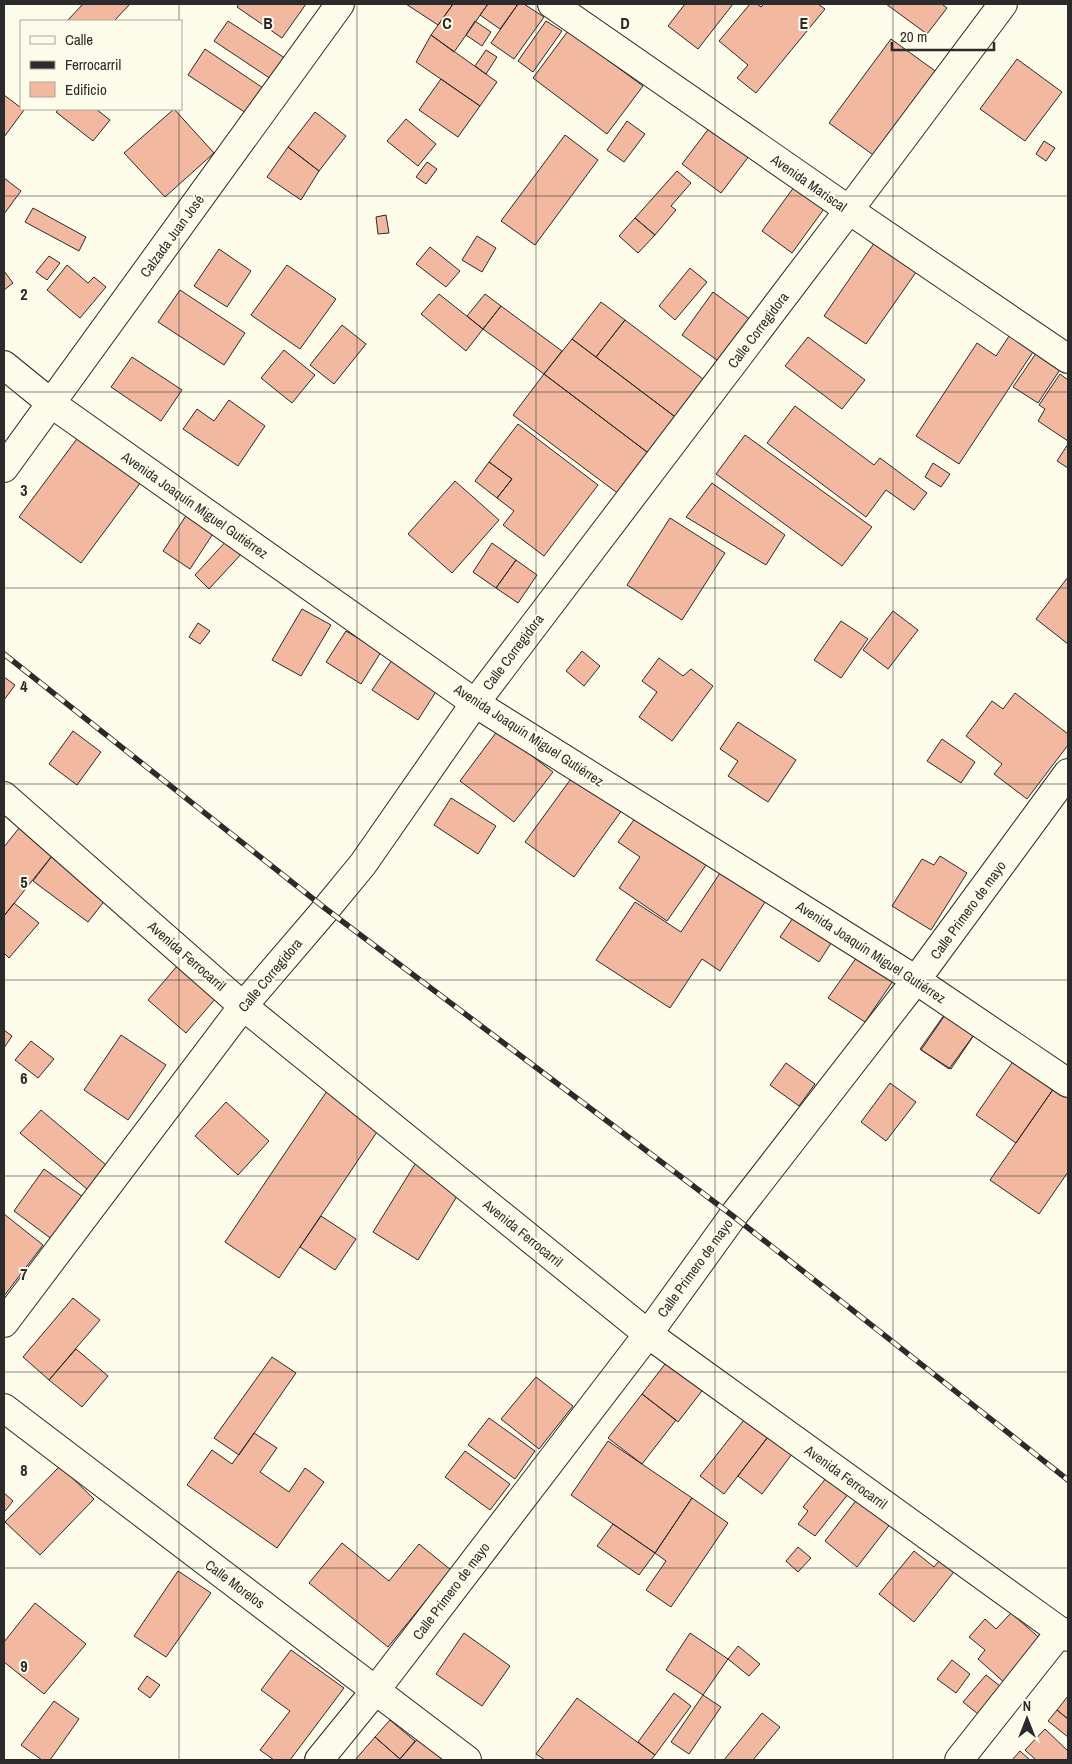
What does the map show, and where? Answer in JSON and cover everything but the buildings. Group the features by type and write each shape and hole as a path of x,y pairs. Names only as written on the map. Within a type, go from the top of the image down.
{"street":[{"name":"Calzada Juan José","path":"4,468 340,4"},
{"name":"Avenida Mariscal","path":"552,4 1068,359"},
{"name":"Calle Corregidora","path":"4,1323 243,1006 363,864 475,703 1003,4"},
{"name":"Avenida Joaquín Miguel Gutiérrez","path":"4,365 52,404 475,703 916,980 1068,1084"},
{"name":"Calle Primero de mayo","path":"319,1760 375,1691 648,1334 767,1171 916,980 1068,773"},
{"name":"Avenida Ferrocarril","path":"4,796 243,1006 648,1334 1064,1634"},
{"name":"Calle Morelos","path":"4,1408 466,1760"},
{"path":"960,1760 1064,1634"}],"railway":[{"path":"4,654 326,909 733,1216 1068,1480"}]}
